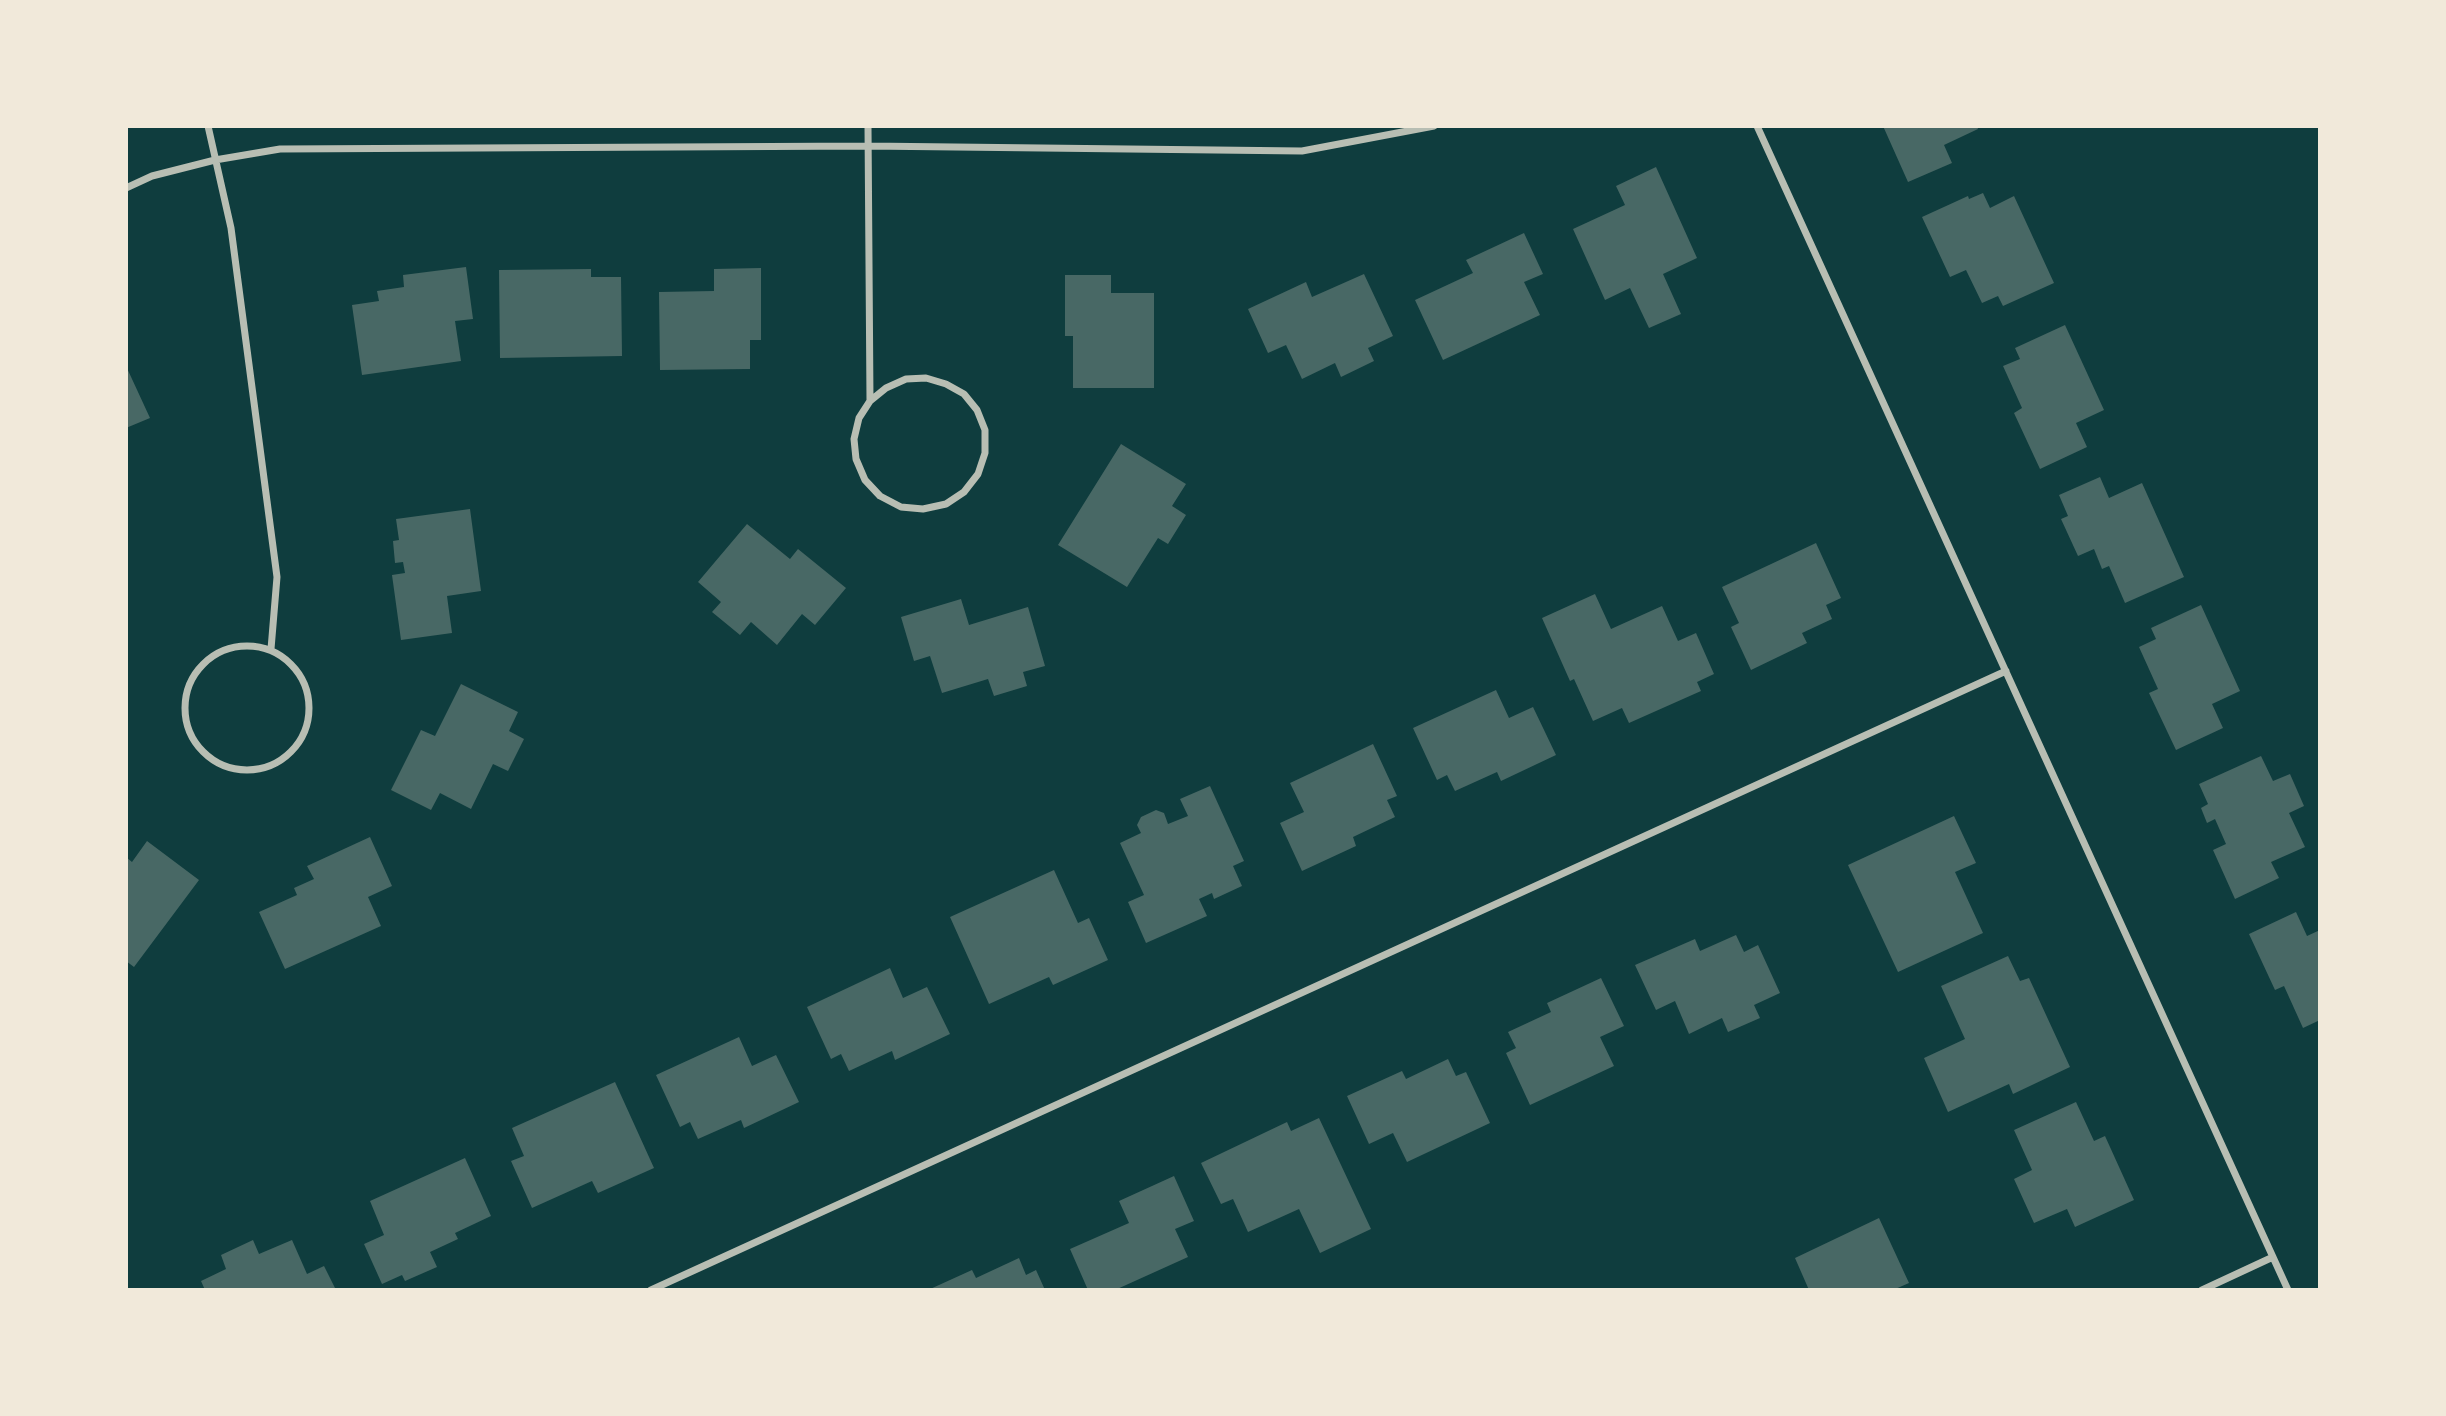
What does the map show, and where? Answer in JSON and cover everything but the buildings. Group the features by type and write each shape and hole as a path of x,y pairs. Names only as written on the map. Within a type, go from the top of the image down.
{"street":[{"path":"208,126 231,228 276,577 271,649"},
{"path":"868,126 870,401 859,418 854,439 856,459 865,480 880,496 901,507 923,509 946,504 964,492 978,474 985,453 985,430 977,410 964,394 946,384 926,378 906,379 886,388 870,401"},
{"path":"126,188 152,176 215,160 280,149 868,146 1302,150 1434,126"},
{"path":"1757,126 2288,1290"},
{"path":"250,645 271,649 295,668 302,677 309,696 309,717 303,737 290,753 274,765 254,770 233,769 214,762 198,748 188,730 184,711 186,690 196,672 211,656 229,648 250,645"},
{"path":"651,1290 2006,671"},
{"path":"2202,1290 2273,1257"}]}
